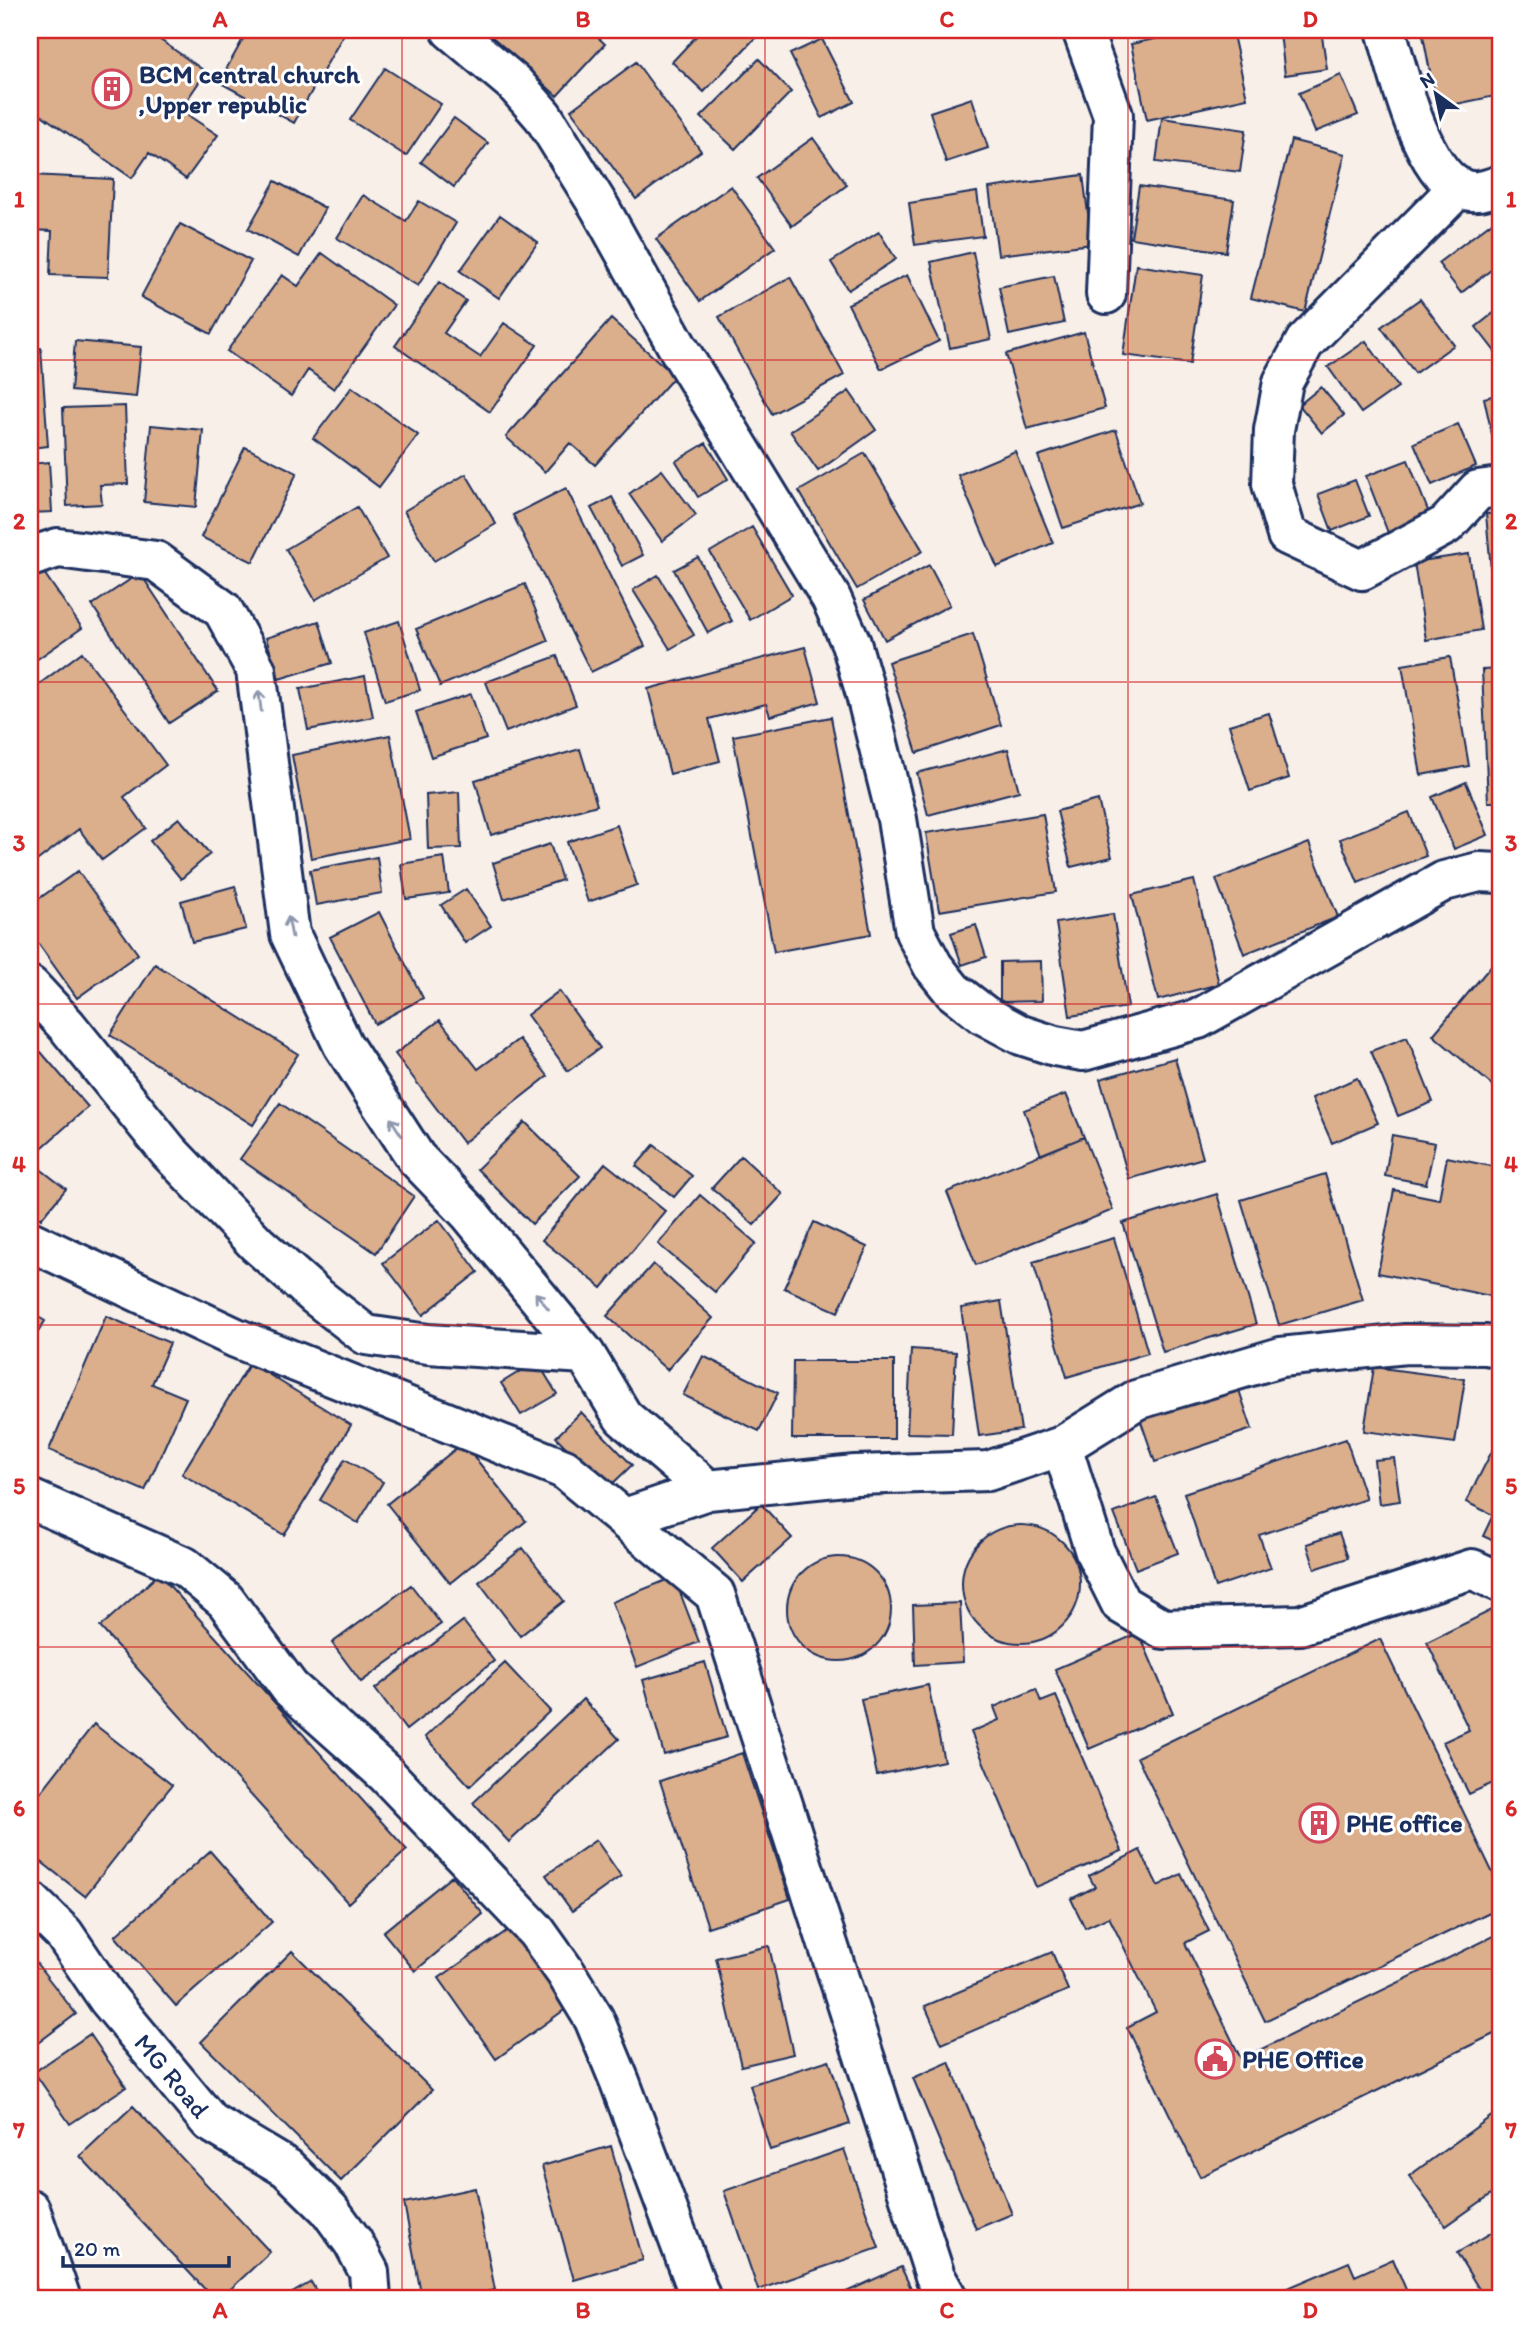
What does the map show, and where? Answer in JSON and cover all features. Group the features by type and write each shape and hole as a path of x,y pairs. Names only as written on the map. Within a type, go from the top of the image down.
{"street":[{"path":"450,30 515,84 543,116 600,208 677,346 831,598 851,643 865,691 897,819 915,932 933,966 953,991 984,1015 1021,1035 1055,1046 1083,1051 1198,1019 1444,881 1479,872 1500,873"},
{"path":"1082,30 1113,115 1106,294"},
{"path":"1386,30 1418,134 1440,169 1459,187 1482,192 1500,185"},
{"path":"1459,187 1305,342 1283,382 1274,430 1272,484 1287,535 1362,570 1446,525 1478,490 1500,487"},
{"path":"30,557 58,548 156,561 223,610 256,670 290,934 343,1045 416,1158 470,1213 585,1354 623,1417 708,1490"},
{"path":"30,986 169,1152 257,1244 316,1296 366,1335 428,1344 585,1354"},
{"path":"30,1241 236,1338 564,1469 715,1594 935,2276 948,2299"},
{"path":"625,1518 708,1490 855,1475 988,1471 1062,1446 1136,1400 1281,1357 1406,1344 1486,1345 1500,1348"},
{"path":"1062,1446 1095,1552 1121,1604 1163,1629 1300,1625 1472,1569 1500,1582"},
{"path":"30,1499 185,1567 225,1600 290,1688 386,1774 536,1931 594,2019 701,2299"},
{"name":"MG Road","path":"30,1901 64,1934 108,1999 210,2122 287,2168 329,2209 354,2242 369,2272 370,2299"},
{"path":"30,2208 61,2299"}],"building":[{"name":"BCM central church ,Upper republic","path":"30,30 146,30 206,72 180,110 218,135 186,179 149,153 132,178 30,107"},
{"path":"248,30 346,30 294,123 219,82"},
{"path":"494,30 590,30 605,44 557,96 490,35"},
{"path":"702,30 749,30 756,37 704,92 672,62"},
{"path":"1197,30 1232,30 1247,98 1147,120 1131,44"},
{"path":"1321,30 1327,69 1285,75 1280,33"},
{"path":"1422,30 1500,30 1500,95 1437,108"},
{"path":"822,39 854,102 822,118 790,54"},
{"path":"759,59 791,92 735,149 701,117"},
{"path":"636,62 701,151 636,199 571,110"},
{"path":"385,68 441,104 406,156 350,120"},
{"path":"1341,75 1358,115 1315,132 1299,93"},
{"path":"972,98 988,148 946,162 930,112"},
{"path":"454,118 488,143 454,187 421,162"},
{"path":"1162,118 1246,130 1240,172 1156,162"},
{"path":"813,138 847,185 792,226 757,178"},
{"path":"1291,140 1345,154 1305,312 1251,298"},
{"path":"30,175 113,179 108,277 50,275 52,231 30,230"},
{"path":"1083,175 1092,244 998,255 989,188"},
{"path":"275,181 325,208 299,257 248,229"},
{"path":"731,186 775,248 700,301 656,239"},
{"path":"1139,186 1234,200 1226,252 1131,238"},
{"path":"977,192 983,236 915,245 909,203"},
{"path":"363,195 406,221 419,201 456,223 418,286 337,238"},
{"path":"500,215 538,242 499,298 460,271"},
{"path":"1500,216 1500,263 1461,293 1438,263"},
{"path":"180,224 251,261 211,334 141,297"},
{"path":"879,232 896,259 848,290 831,262"},
{"path":"973,252 991,339 950,348 931,262"},
{"path":"322,253 394,305 334,389 308,370 291,396 227,351 282,275 298,286"},
{"path":"1136,265 1203,275 1190,364 1123,355"},
{"path":"907,275 939,341 881,369 848,304"},
{"path":"1054,276 1064,323 1009,335 999,287"},
{"path":"790,277 844,375 772,414 719,317"},
{"path":"439,282 466,301 444,333 480,357 504,323 537,345 490,412 395,346"},
{"path":"1420,299 1454,345 1415,373 1381,327"},
{"path":"1500,308 1500,358 1476,327"},
{"path":"611,319 675,376 595,465 570,443 545,472 506,437"},
{"path":"1084,332 1105,408 1027,429 1006,354"},
{"path":"75,341 141,347 136,397 71,391"},
{"path":"1366,341 1398,387 1361,413 1328,367"},
{"path":"41,348 48,446 30,448 30,349"},
{"path":"352,387 418,435 379,487 313,438"},
{"path":"1321,387 1344,415 1322,433 1299,405"},
{"path":"849,391 876,430 818,471 790,431"},
{"path":"1500,394 1500,471 1484,398"},
{"path":"125,406 128,484 100,485 102,504 67,506 63,408"},
{"path":"1458,424 1476,466 1432,485 1414,443"},
{"path":"151,425 203,430 196,507 144,502"},
{"path":"1116,430 1140,503 1063,528 1038,456"},
{"path":"706,443 728,479 698,497 676,461"},
{"path":"245,447 297,473 253,562 201,537"},
{"path":"1015,451 1053,543 997,567 958,475"},
{"path":"865,453 923,551 857,589 799,491"},
{"path":"1408,460 1432,521 1390,538 1366,476"},
{"path":"49,462 52,512 30,513 30,464"},
{"path":"662,470 696,515 662,541 629,494"},
{"path":"466,474 496,524 434,561 404,511"},
{"path":"1355,480 1369,516 1332,531 1318,494"},
{"path":"566,488 645,646 591,672 513,515"},
{"path":"612,497 643,555 622,566 591,508"},
{"path":"357,507 387,558 315,600 286,549"},
{"path":"1500,513 1500,615 1495,615 1486,514"},
{"path":"752,527 792,595 750,620 710,552"},
{"path":"1469,554 1481,630 1426,640 1414,562"},
{"path":"698,557 732,621 708,633 674,570"},
{"path":"929,565 950,605 885,640 864,600"},
{"path":"42,570 82,628 33,662 30,657 30,578"},
{"path":"140,573 218,691 169,723 92,605"},
{"path":"658,575 694,635 670,649 633,590"},
{"path":"525,584 548,641 440,686 416,629"},
{"path":"319,621 332,663 279,679 266,638"},
{"path":"399,621 420,690 385,701 364,633"},
{"path":"973,634 1001,725 917,753 888,662"},
{"path":"805,647 820,702 770,716 766,704 709,719 720,761 670,774 648,689"},
{"path":"82,652 166,765 124,797 146,828 102,860 79,829 30,866 30,691"},
{"path":"557,656 576,705 506,732 486,682"},
{"path":"1450,657 1469,766 1421,775 1402,665"},
{"path":"1500,669 1500,802 1488,802 1482,670"},
{"path":"365,676 373,717 308,730 300,689"},
{"path":"471,694 486,739 431,757 416,712"},
{"path":"1269,713 1289,778 1250,791 1229,725"},
{"path":"831,717 871,934 774,952 733,736"},
{"path":"390,735 410,839 311,858 292,755"},
{"path":"580,749 597,805 491,835 475,780"},
{"path":"1008,749 1019,791 928,815 917,773"},
{"path":"1466,782 1488,835 1454,849 1432,797"},
{"path":"459,792 461,848 428,849 426,795"},
{"path":"1098,800 1112,857 1071,867 1057,811"},
{"path":"1409,812 1426,856 1358,883 1340,839"},
{"path":"1043,814 1056,892 939,911 926,833"},
{"path":"179,818 210,854 181,879 150,841"},
{"path":"617,825 637,885 588,902 567,842"},
{"path":"1309,843 1338,917 1244,954 1216,879"},
{"path":"550,844 562,880 504,899 493,863"},
{"path":"377,857 382,893 316,905 310,870"},
{"path":"444,857 449,893 406,899 401,864"},
{"path":"78,871 138,954 77,998 30,932 30,905"},
{"path":"1194,880 1219,984 1158,1000 1132,895"},
{"path":"235,886 246,929 192,942 181,901"},
{"path":"466,889 491,926 465,943 441,905"},
{"path":"379,912 423,998 375,1024 330,937"},
{"path":"1113,914 1128,1007 1070,1016 1056,923"},
{"path":"976,925 986,957 962,965 951,933"},
{"path":"1041,961 1042,1001 1000,1002 1000,962"},
{"path":"1495,961 1500,965 1500,1092 1433,1035"},
{"path":"155,964 298,1054 253,1125 110,1035"},
{"path":"559,991 600,1048 568,1071 527,1015"},
{"path":"440,1020 478,1069 519,1039 548,1076 463,1143 395,1054"},
{"path":"1407,1037 1433,1102 1398,1116 1371,1051"},
{"path":"41,1052 88,1107 36,1153 30,1145 30,1062"},
{"path":"1175,1058 1203,1158 1129,1179 1100,1079"},
{"path":"1357,1078 1378,1123 1332,1143 1312,1098"},
{"path":"1066,1094 1084,1137 1041,1155 1024,1110"},
{"path":"280,1103 414,1196 376,1253 240,1159"},
{"path":"525,1122 580,1176 532,1224 477,1169"},
{"path":"1392,1135 1435,1143 1426,1184 1385,1176"},
{"path":"1084,1137 1113,1210 976,1265 947,1192"},
{"path":"654,1145 692,1176 674,1197 636,1166"},
{"path":"741,1156 783,1194 754,1225 712,1188"},
{"path":"1447,1157 1500,1168 1500,1298 1378,1273 1394,1190 1439,1199"},
{"path":"30,1161 66,1189 41,1219 30,1210"},
{"path":"605,1163 665,1211 602,1288 542,1240"},
{"path":"1325,1174 1363,1300 1279,1325 1241,1200"},
{"path":"1217,1194 1256,1324 1163,1352 1123,1223"},
{"path":"700,1195 756,1243 715,1292 658,1244"},
{"path":"439,1220 478,1272 423,1315 383,1263"},
{"path":"814,1222 867,1247 838,1312 784,1288"},
{"path":"1114,1238 1148,1353 1067,1377 1033,1262"},
{"path":"653,1264 713,1318 667,1370 607,1316"},
{"path":"1001,1301 1021,1430 979,1436 961,1308"},
{"path":"30,1312 45,1321 30,1345"},
{"path":"106,1316 170,1343 152,1384 186,1398 145,1491 49,1450"},
{"path":"911,1349 956,1352 952,1434 907,1433"},
{"path":"703,1356 778,1393 759,1431 683,1395"},
{"path":"537,1361 557,1394 521,1415 501,1383"},
{"path":"793,1361 894,1361 894,1439 792,1439"},
{"path":"250,1363 351,1425 284,1535 182,1474"},
{"path":"1374,1367 1465,1379 1455,1443 1364,1431"},
{"path":"1236,1381 1252,1429 1155,1462 1138,1413"},
{"path":"581,1412 632,1465 607,1489 556,1437"},
{"path":"1346,1439 1366,1499 1259,1535 1271,1568 1215,1587 1184,1493"},
{"path":"463,1443 526,1521 450,1583 387,1504"},
{"path":"1492,1451 1500,1455 1500,1544 1483,1536 1493,1515 1466,1502"},
{"path":"1394,1458 1400,1501 1379,1504 1374,1460"},
{"path":"345,1459 383,1482 358,1523 320,1500"},
{"path":"1156,1497 1178,1553 1136,1569 1114,1513"},
{"path":"761,1504 792,1538 743,1582 712,1548"},
{"path":"1021,1525 1054,1535 1070,1551 1080,1584 1070,1617 1054,1633 1021,1643 988,1633 972,1617 962,1584 972,1551 988,1535"},
{"path":"1339,1533 1348,1558 1315,1569 1307,1544"},
{"path":"523,1548 564,1601 520,1636 479,1582"},
{"path":"839,1557 859,1561 876,1572 887,1589 891,1609 887,1629 876,1646 859,1657 839,1661 819,1657 802,1646 791,1629 787,1609 791,1589 802,1572 819,1561"},
{"path":"159,1574 407,1850 348,1903 100,1627"},
{"path":"674,1577 699,1642 637,1667 612,1602"},
{"path":"411,1585 441,1624 361,1682 332,1643"},
{"path":"960,1603 963,1662 915,1665 913,1605"},
{"path":"1500,1606 1500,1794 1495,1782 1469,1794 1443,1742 1469,1730 1427,1642"},
{"path":"463,1621 494,1661 406,1730 375,1689"},
{"path":"1139,1633 1173,1713 1089,1749 1055,1669"},
{"name":"PHE office","path":"1380,1639 1500,1888 1500,1907 1265,2021 1137,1757"},
{"path":"705,1662 727,1737 664,1755 643,1680"},
{"path":"505,1663 550,1711 470,1786 425,1737"},
{"path":"928,1685 944,1761 877,1775 861,1699"},
{"path":"1036,1689 1041,1702 1056,1696 1122,1851 1036,1887 971,1732 999,1720 994,1707"},
{"path":"583,1699 619,1739 509,1842 473,1803"},
{"path":"94,1724 172,1785 85,1896 30,1853 30,1806"},
{"path":"742,1753 790,1899 708,1927 660,1781"},
{"path":"596,1840 621,1876 572,1911 546,1875"},
{"path":"1140,1850 1158,1886 1181,1874 1209,1931 1185,1943 1241,2059 1500,1933 1500,2031 1200,2177 1127,2027 1156,2012 1109,1917 1085,1928 1071,1899 1095,1887 1089,1876"},
{"path":"210,1851 272,1922 176,2006 115,1936"},
{"path":"452,1876 483,1914 415,1971 383,1932"},
{"path":"511,1928 567,2008 496,2059 439,1978"},
{"path":"769,1946 793,2054 741,2066 716,1958"},
{"path":"292,1951 432,2090 341,2181 201,2042"},
{"path":"1052,1952 1068,1990 942,2044 925,2006"},
{"path":"30,1955 76,2014 30,2049"},
{"path":"90,2034 126,2087 70,2124 34,2072"},
{"path":"829,2060 850,2124 770,2150 750,2085"},
{"path":"949,2062 1012,2214 976,2229 913,2078"},
{"path":"133,2106 270,2252 220,2299 214,2299 80,2156"},
{"path":"1500,2110 1500,2188 1446,2226 1409,2176"},
{"path":"611,2146 643,2260 574,2280 542,2166"},
{"path":"844,2149 879,2248 758,2290 724,2191"},
{"path":"475,2188 495,2290 451,2299 422,2299 404,2203"},
{"path":"1496,2230 1500,2237 1500,2299 1485,2299 1457,2253"},
{"path":"1393,2259 1410,2299 1262,2299 1349,2262 1355,2276"},
{"path":"901,2267 916,2299 831,2299"},
{"path":"311,2282 321,2299 282,2299"}],"place":[{"name":"BCM central church ,Upper republic","path":"112,89"},
{"name":"PHE office","path":"1319,1823"},
{"name":"PHE Office","path":"1215,2059"}]}
